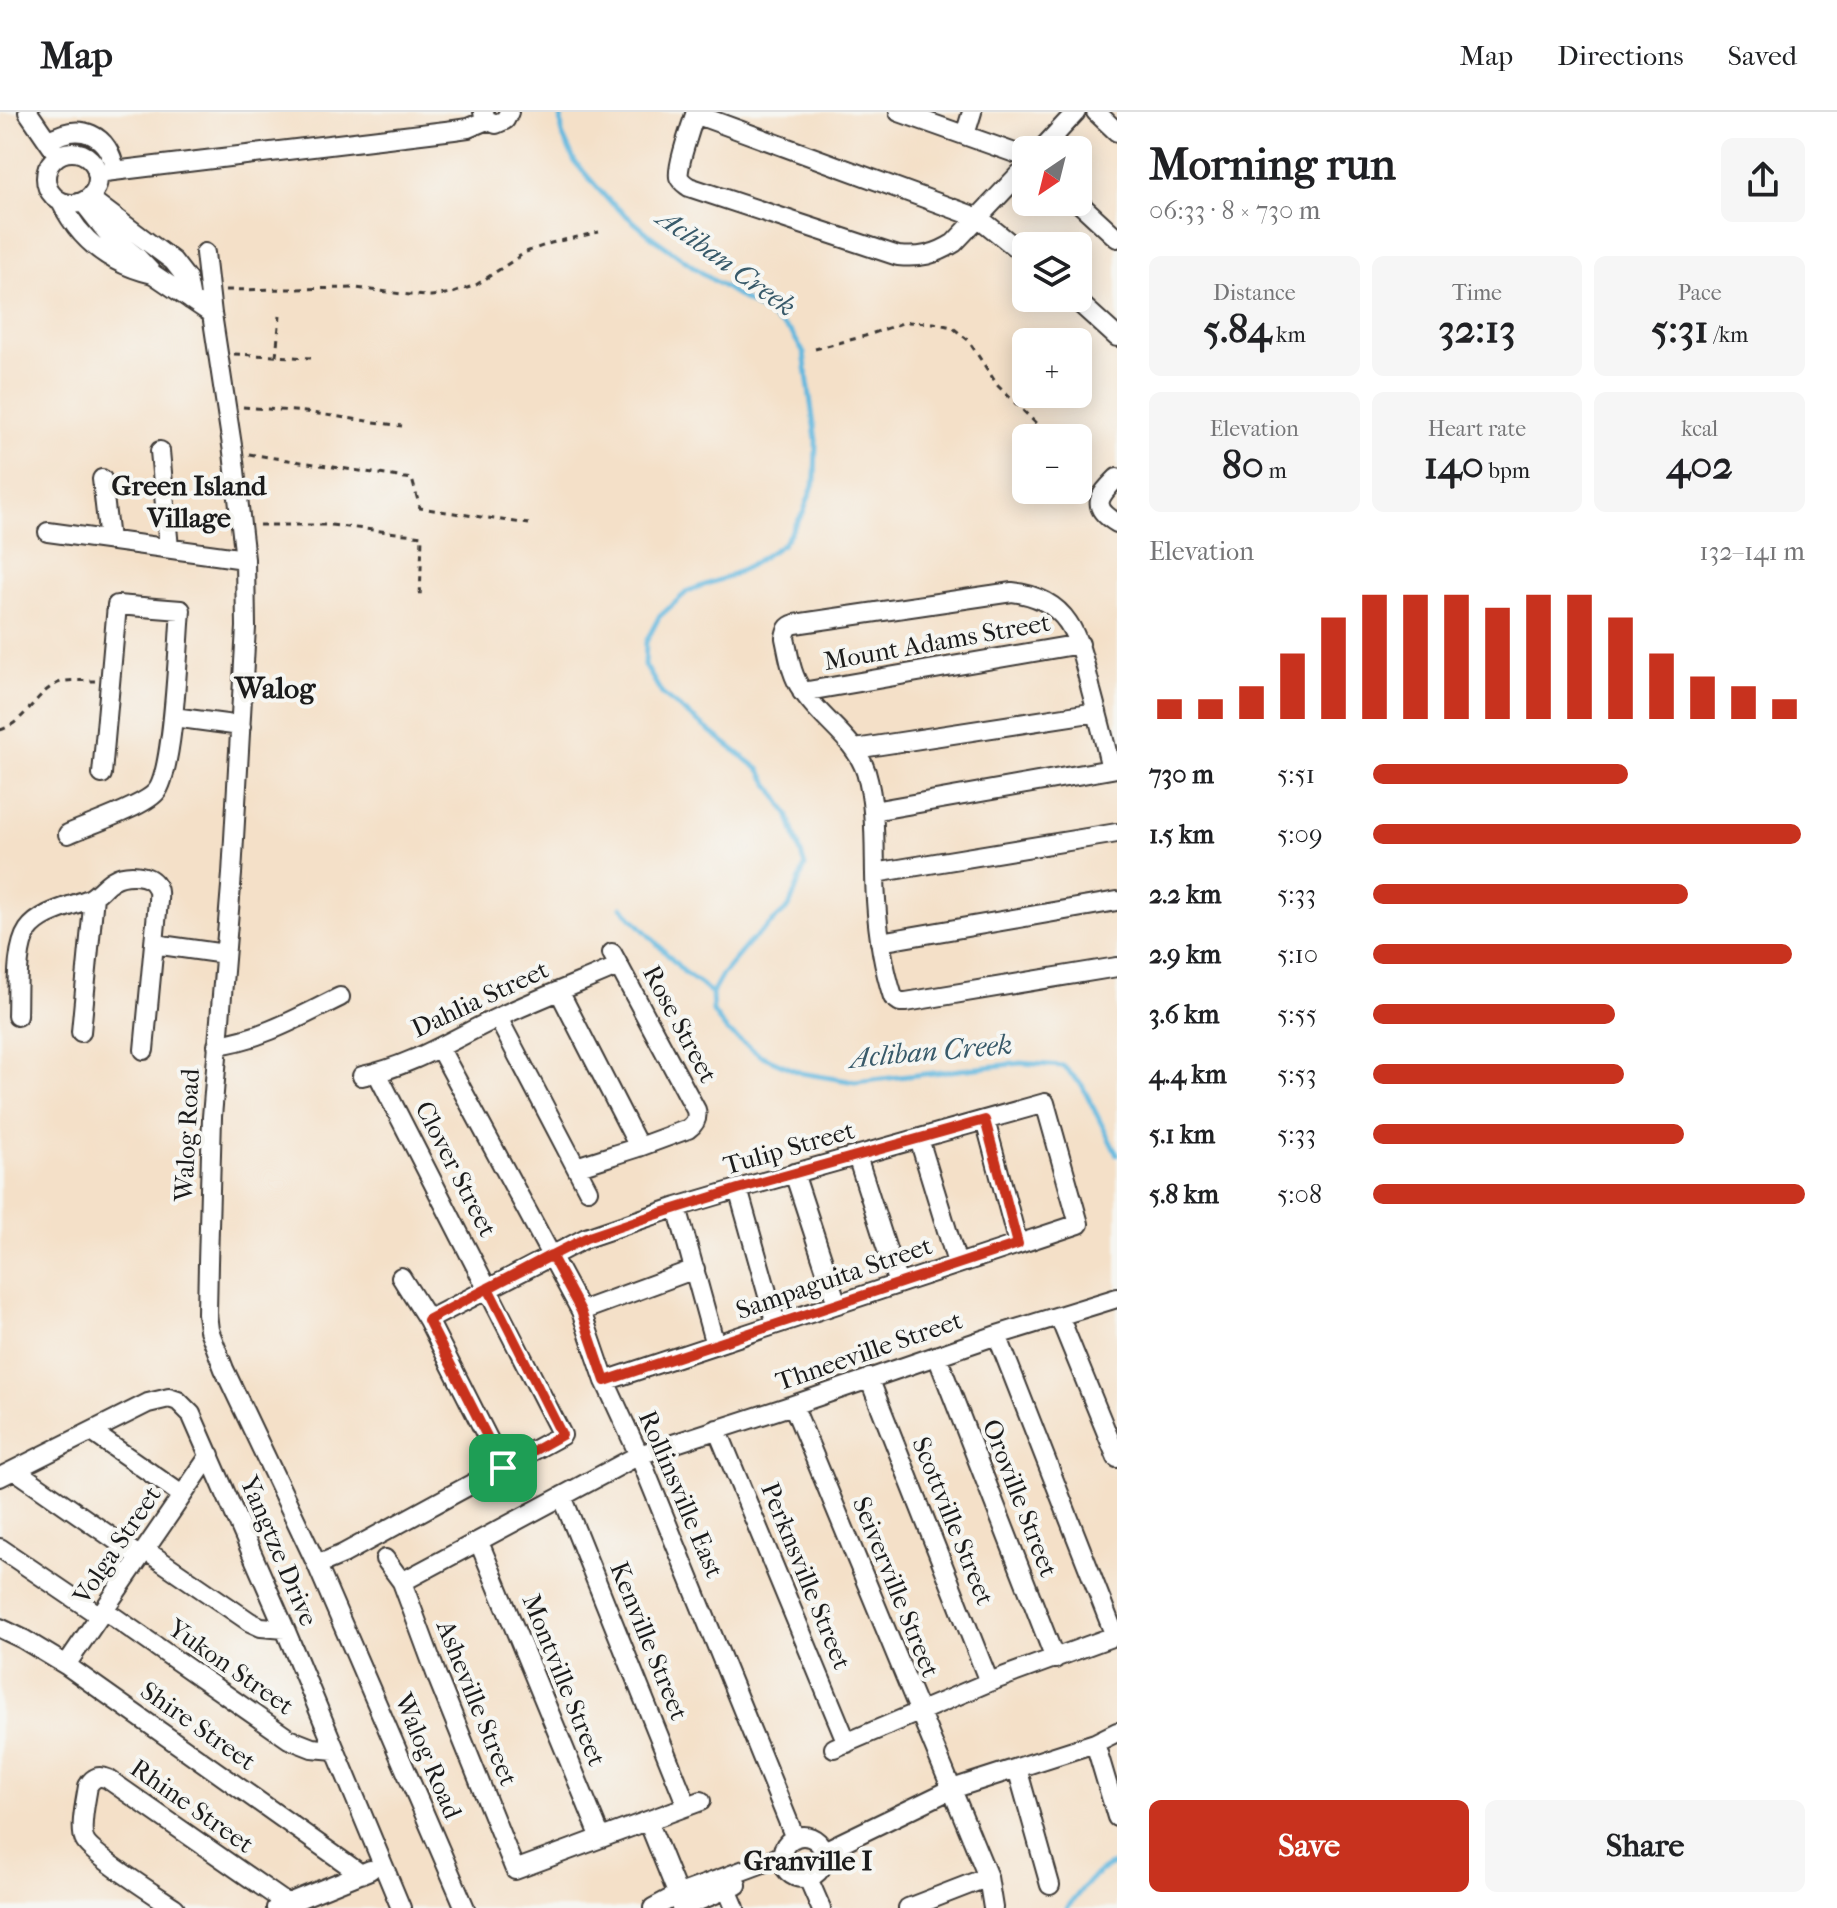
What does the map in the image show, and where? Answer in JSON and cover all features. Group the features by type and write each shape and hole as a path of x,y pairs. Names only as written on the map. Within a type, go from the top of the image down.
{"street":[{"path":"28,112 53,148 46,175 49,191 61,202 73,225 92,244 119,263 153,274"},
{"path":"53,148 86,156 106,172 468,128 485,116 491,123 501,123 509,112"},
{"path":"899,112 1012,152"},
{"path":"965,135 972,112"},
{"path":"1054,136 1076,112"},
{"path":"1096,112 1117,132"},
{"path":"1012,182 979,218 954,243 927,256 898,256 689,187 679,178 679,168 696,113 979,218 1012,245"},
{"path":"61,202 76,204 86,200 106,172"},
{"path":"86,200 108,234 153,274 212,314"},
{"path":"86,200 173,261 187,279 191,300"},
{"path":"1092,215 1117,238"},
{"name":"Walog Road","path":"205,253 245,559 246,640 212,1117 209,1330 224,1369 317,1565 465,1908"},
{"path":"1089,312 1117,337"},
{"path":"160,451 169,548"},
{"path":"102,479 109,540"},
{"path":"1110,485 1100,498 1099,506 1102,513 1117,523"},
{"path":"48,532 245,559"},
{"path":"873,811 1114,768 1080,644 1070,624 1052,606 1039,598 1012,592 795,624 788,628 785,638 795,680 802,692 855,749 867,775 873,811 880,942 896,1000 906,1002 1117,967"},
{"path":"68,834 145,801 157,792 164,780 173,717 181,610 117,605 102,774"},
{"name":"Mount Adams Street","path":"802,692 1080,644"},
{"path":"855,749 1097,712"},
{"path":"173,717 241,726"},
{"path":"875,873 1117,833"},
{"path":"17,1016 20,951 29,928 44,916 94,896 116,878 127,874 141,876 151,881 157,889 158,901 144,1050"},
{"path":"81,1032 94,896"},
{"path":"880,942 1117,901"},
{"path":"154,944 225,954"},
{"name":"Dahlia Street","path":"370,1075 440,1049 498,1018 559,991 615,959"},
{"name":"Rose Street","path":"615,959 697,1116 688,1129 639,1147"},
{"path":"559,991 639,1147 576,1167"},
{"path":"217,1045 261,1034 340,997"},
{"path":"498,1018 588,1190"},
{"name":"Rollinsville East","path":"440,1049 581,1311 605,1381 639,1455 795,1838"},
{"name":"Clover Street","path":"370,1075 488,1288 562,1435 503,1468"},
{"name":"Tulip Street","path":"428,1320 586,1238 738,1189 1045,1103 1079,1224"},
{"path":"985,1120 1018,1244"},
{"path":"919,1139 957,1263"},
{"path":"857,1156 898,1284"},
{"path":"794,1173 837,1304"},
{"path":"738,1189 776,1324"},
{"path":"677,1207 715,1345"},
{"name":"Sampaguita Street","path":"605,1381 1079,1224"},
{"path":"581,1311 695,1269"},
{"path":"317,1565 503,1468 428,1320 401,1277"},
{"name":"Thneeville Street","path":"402,1582 639,1455 1117,1298"},
{"path":"1059,1316 1117,1458"},
{"path":"919,1712 989,1682 1116,1635 997,1335"},
{"name":"Oroville Street","path":"937,1356 1055,1659"},
{"name":"Scottville Street","path":"869,1378 989,1682"},
{"name":"Yangtze Drive","path":"8,1474 148,1403 169,1398 178,1401 191,1414 401,1908"},
{"name":"Seiverville Street","path":"793,1405 988,1877 993,1908"},
{"name":"Perknsville Street","path":"717,1429 841,1746 919,1712"},
{"path":"92,1432 182,1495"},
{"name":"Volga Street","path":"66,1665 210,1455"},
{"path":"8,1474 250,1622 272,1629 285,1629"},
{"name":"Kenville Street","path":"562,1496 694,1804 648,1821"},
{"name":"Montville Street","path":"479,1542 601,1838"},
{"name":"Yukon Street","path":"0,1548 289,1739 312,1748 335,1750"},
{"name":"Asheville Street","path":"385,1559 402,1582 515,1870 601,1838"},
{"name":"Shire Street","path":"0,1628 66,1665 361,1874"},
{"path":"824,1851 952,1789 1095,1743 1117,1732"},
{"path":"1095,1743 1117,1817"},
{"path":"1017,1768 1050,1885"},
{"name":"Rhine Street","path":"175,1908 96,1853 85,1841 83,1826 91,1780 102,1776 281,1906"},
{"path":"601,1838 648,1821 680,1904"},
{"path":"801,1836 812,1838 824,1851 822,1868 808,1878 797,1878 783,1862 786,1845 801,1836"},
{"path":"680,1904 783,1862"},
{"path":"653,1908 680,1904 727,1889 783,1862"},
{"path":"281,1906 383,1865"},
{"path":"908,1908 988,1877"},
{"path":"808,1878 821,1908"},
{"path":"727,1889 735,1908"}],"path":[{"path":"209,291 356,288 410,295 453,293 485,280 526,252 599,232"},
{"path":"276,356 280,316"},
{"path":"815,349 905,322 952,327 968,340 998,386 1037,424"},
{"path":"218,354 311,358"},
{"path":"226,407 305,412 402,426"},
{"path":"233,452 412,479 420,508 529,524"},
{"path":"1092,474 1110,485"},
{"path":"241,525 331,525 422,536 420,600"},
{"path":"0,730 16,723 48,688 73,680 110,682"}],"waterway":[{"name":"Acliban Creek","path":"561,112 562,134 575,162 609,201 652,237 791,332 804,353 816,440 815,480 803,513 783,544 730,576 688,591 659,617 646,642 645,665 662,694 760,770 788,814 805,866 789,907 748,944 722,975 712,993 713,1012 727,1031 760,1055 801,1073 855,1082 1021,1063 1063,1066 1082,1085 1117,1155"},
{"path":"622,907 685,973 712,993"},
{"name":"Acliban Creek","path":"1067,1908 1095,1875 1117,1863"}],"district":[{"name":"Green Island Village","path":"189,501"},
{"name":"Walog","path":"275,688"},
{"name":"Granville I","path":"808,1860"}],"route":[{"path":"503,1468 428,1320 488,1288 551,1255 581,1311 605,1381 1018,1244 985,1120 677,1207 586,1238 551,1255 488,1288 562,1435 503,1468"}]}
